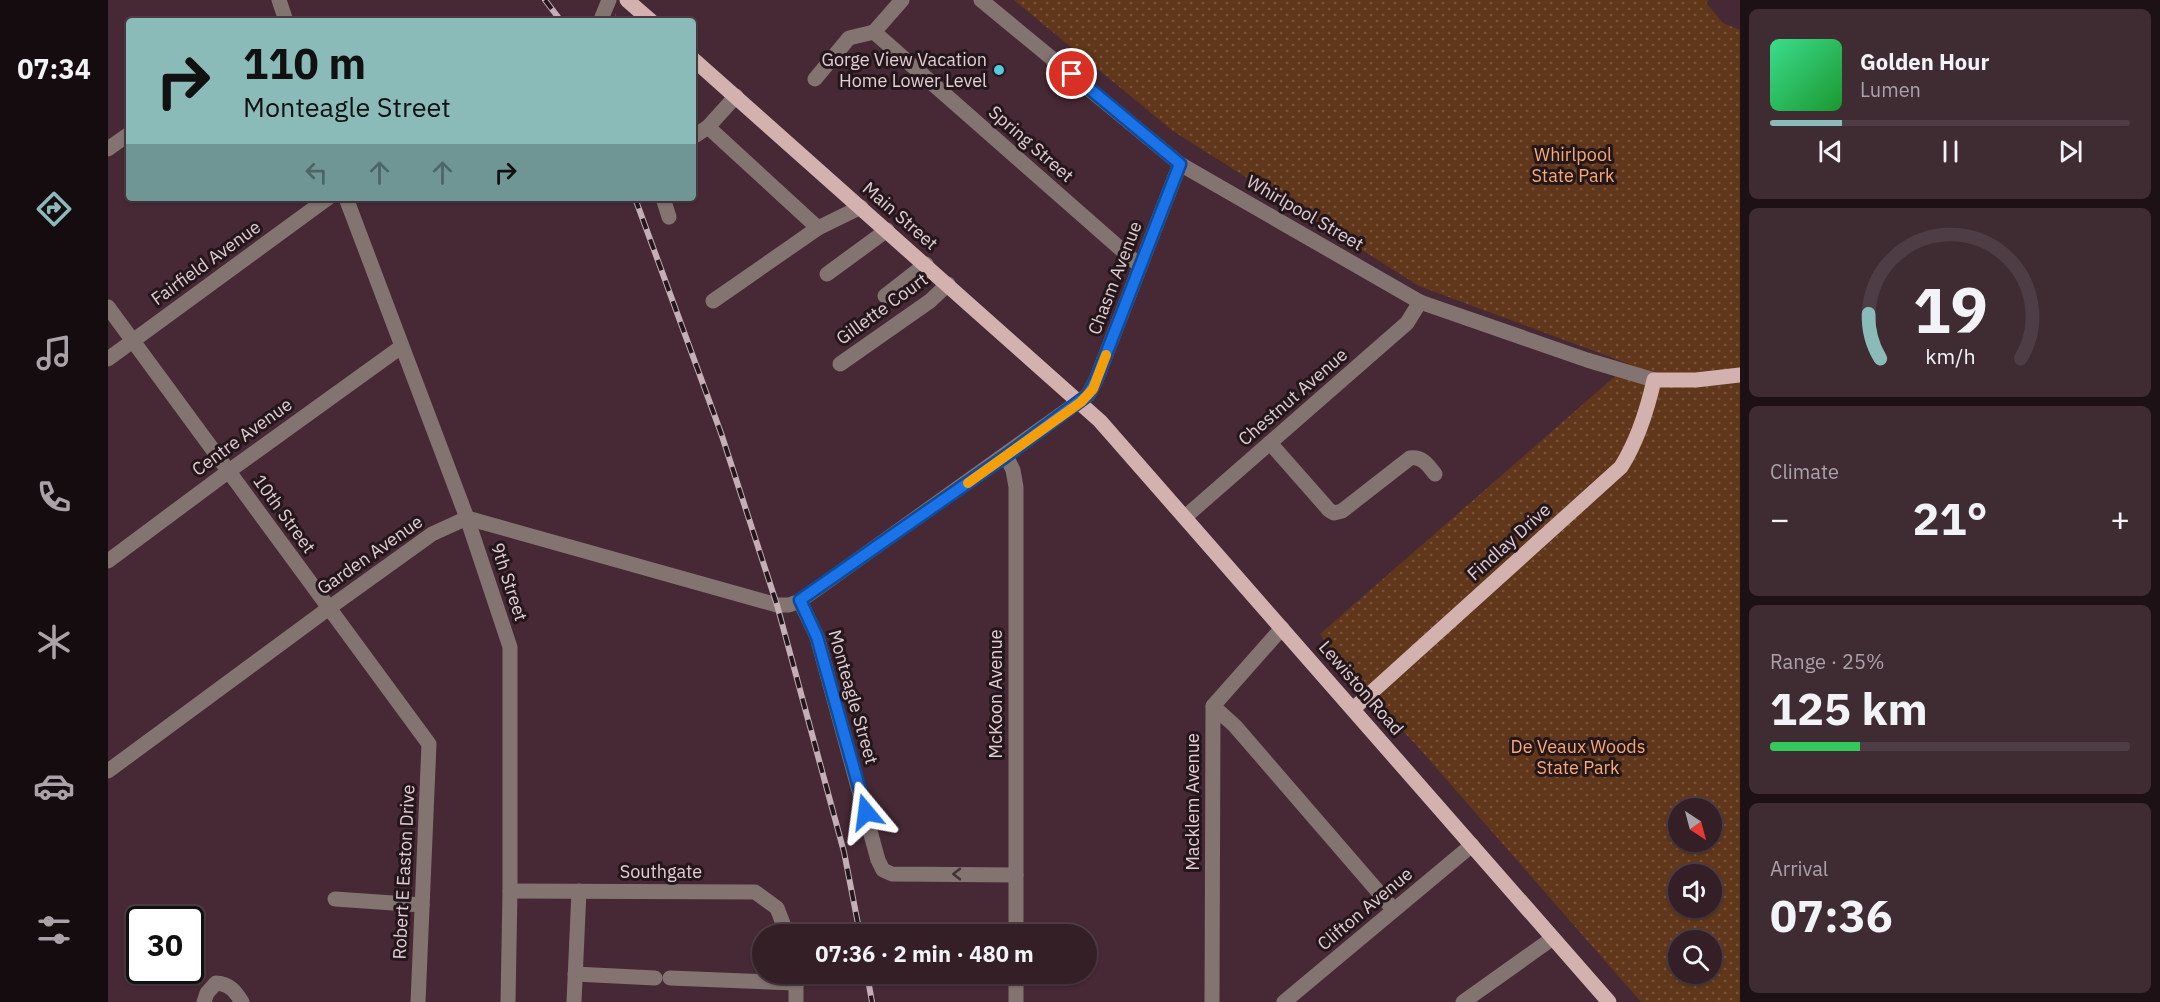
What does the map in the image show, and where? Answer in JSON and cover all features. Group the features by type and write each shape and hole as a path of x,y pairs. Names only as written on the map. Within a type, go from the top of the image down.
{"main road":[{"path":"627,0 648,18"},
{"name":"Main Street","path":"696,61 1081,402"},
{"path":"1654,380 1696,380 1740,375"},
{"name":"Findlay Drive","path":"1353,709 1621,467 1634,446 1654,380"},
{"name":"Lewiston Road","path":"1081,402 1122,444 1608,1002"}],"street":[{"path":"279,0 285,18"},
{"path":"607,18 609,0"},
{"path":"815,79 849,38 874,32 902,0"},
{"name":"Whirlpool Street","path":"981,0 1180,164 1420,302 1587,360 1654,380"},
{"name":"Spring Street","path":"874,32 1140,266"},
{"path":"696,135 708,127 735,96"},
{"path":"708,127 818,228"},
{"path":"108,149 126,136"},
{"name":"Chasm Avenue","path":"1081,402 1093,389 1180,164"},
{"name":"Fairfield Avenue","path":"108,359 324,201"},
{"name":"9th Street","path":"347,201 467,518 510,647 508,1002"},
{"path":"664,201 669,217"},
{"path":"713,301 818,228 861,207"},
{"path":"826,274 887,230"},
{"path":"885,296 926,264"},
{"name":"Gillette Court","path":"840,364 930,301 948,284"},
{"name":"Chestnut Avenue","path":"1185,517 1407,323 1420,302"},
{"name":"10th Street","path":"108,307 429,744"},
{"name":"Centre Avenue","path":"108,561 401,347"},
{"path":"467,518 777,605 789,605 800,600 1081,402"},
{"path":"1270,443 1334,513 1342,512 1410,458 1422,460 1435,474"},
{"name":"McKoon Avenue","path":"1006,456 1013,470 1016,487 1016,924"},
{"name":"Garden Avenue","path":"108,771 432,534 467,518"},
{"name":"Monteagle Street","path":"800,600 817,637 878,860 883,870 892,874 1016,874"},
{"path":"1282,628 1213,706 1235,726 1394,910"},
{"name":"Macklem Avenue","path":"1212,1002 1213,706"},
{"name":"Robert E Easton Drive","path":"418,1002 429,744"},
{"name":"Clifton Avenue","path":"1284,1002 1472,845"},
{"name":"Southgate","path":"510,891 755,892 777,908 783,924"},
{"path":"574,1002 579,891"},
{"path":"335,899 422,905"},
{"path":"1463,1002 1553,938"},
{"path":"575,974 662,978 752,978"},
{"path":"204,1002 207,993 216,983 227,984 242,1002"},
{"path":"796,984 796,1002"},
{"path":"1016,984 1016,1002"}],"green space":[{"name":"Whirlpool State Park","path":"1014,0 1709,0 1706,3 1723,23 1740,30 1740,1002 1641,1002 1418,747 1354,679 1320,634 1629,364 1419,286 1173,131"}],"railway":[{"path":"545,0 559,18"},
{"path":"636,201 721,433 777,605 844,852 858,924"},
{"path":"869,984 872,1002"}],"slow traffic":[{"path":"968,483 1081,402 1093,389 1106,355"}],"place":[{"name":"Gorge View Vacation Home Lower Level","path":"999,70"}],"route":[{"path":"866,812 817,637 800,600 1006,456 1088,395 1093,389 1180,164 1072,74"}],"park label":[{"name":"De Veaux Woods State Park","path":"1578,757"}]}
